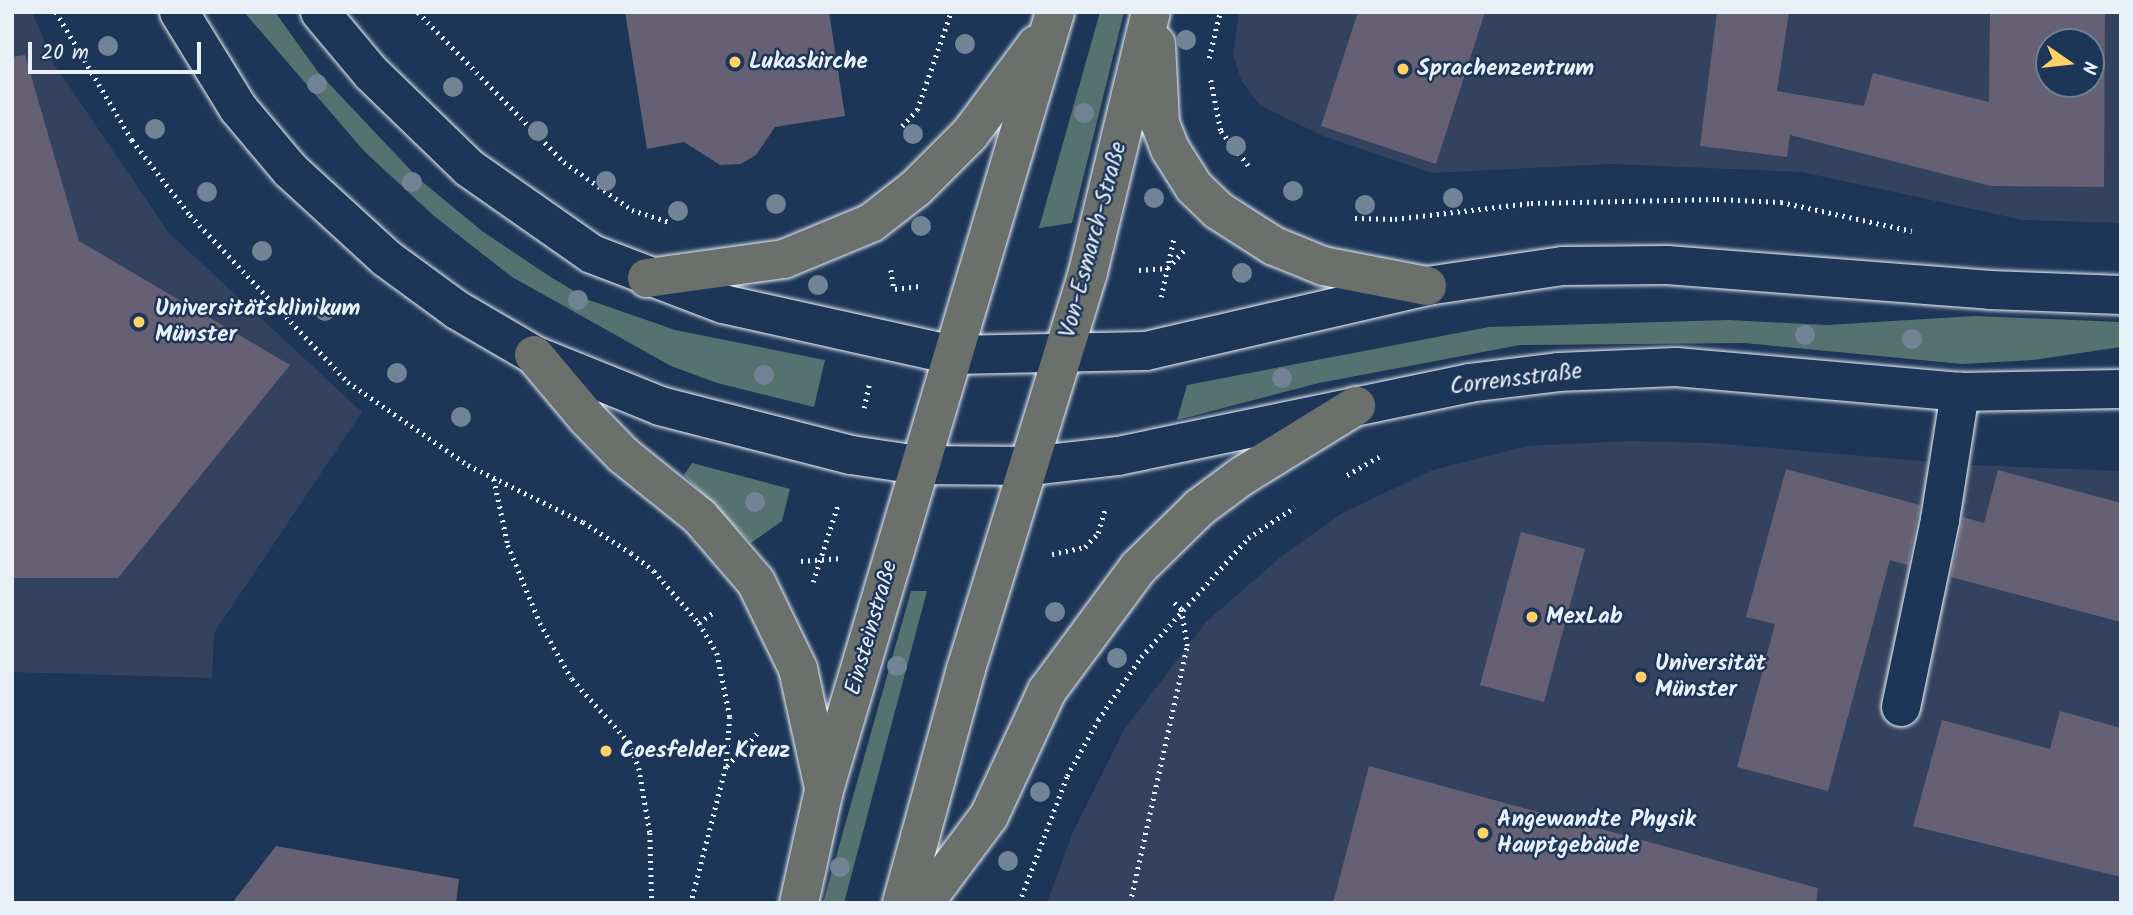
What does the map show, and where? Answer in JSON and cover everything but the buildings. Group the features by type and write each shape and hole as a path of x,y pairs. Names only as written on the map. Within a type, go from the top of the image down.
{"main road":[{"path":"1153,12 1160,123 1170,149 1205,198 1239,226 1298,257 1427,286"},
{"name":"Von-Esmarch-Straße","path":"1030,466 1063,356 1153,12"},
{"path":"647,278 784,258 870,223 916,188 970,134 1053,19"},
{"path":"953,355 1053,19"},
{"path":"534,355 587,418 623,455 700,517 756,582 798,669 824,790"},
{"name":"Einsteinstraße","path":"799,903 824,790 918,465 953,355"},
{"path":"924,903 989,816 1047,691 1138,568 1199,508 1242,476 1356,406"},
{"path":"902,903 965,670 1030,466"}],"street":[{"name":"Corrensstraße","path":"179,12 238,108 320,202 421,286 534,355 660,407 851,455 918,465 1030,466 1118,456 1469,383 1558,372 1676,368 1960,392 2121,389"},
{"path":"320,12 371,74 469,168 557,233 647,278 795,323 953,355 1063,356 1146,351 1427,286 1563,266 1667,265 1990,290 2121,295"},
{"path":"1900,706 1940,520 1960,392"}],"path":[{"path":"56,12 131,140 190,215 348,382 401,423 494,478 583,522 646,565 699,622 717,653 730,717 726,767 691,903"},
{"path":"418,12 564,162 632,210 681,224"},
{"path":"894,136 917,110 951,12"},
{"path":"1208,64 1220,12"},
{"path":"1210,77 1221,131 1258,177"},
{"path":"1157,309 1168,268"},
{"path":"1337,480 1388,453"},
{"path":"494,478 508,545 540,623 572,679 629,742 639,768 650,833 652,903"},
{"path":"1085,547 1098,533 1107,498"},
{"path":"1019,903 1062,788 1098,720 1181,609 1248,538 1305,500"},
{"path":"1130,903 1186,646 1181,609"}],"shaded area":[{"name":"Universitätsklinikum Münster","path":"12,12 32,12 54,64 169,233 362,412 214,633 212,678 12,672"},
{"path":"1239,12 2121,12 2121,223 2023,220 1802,172 1611,164 1432,173 1323,136 1260,105 1242,82 1233,55"},
{"name":"Universität Münster","path":"1630,441 1711,443 1970,465 2121,471 2121,903 1047,903 1073,832 1124,730 1206,622 1283,555 1344,512 1433,470 1527,446"}],"green space":[{"path":"244,12 275,12 318,72 419,179 482,231 589,300 675,330 825,360 814,407 717,383 671,366 512,277 434,216 364,151"},
{"path":"1100,12 1124,12 1072,223 1039,228"},
{"path":"1975,316 2121,322 2121,347 2033,360 1962,364 1745,343 1520,345 1319,383 1177,420 1187,385 1489,327 1728,320 1827,325"},
{"path":"692,463 790,489 782,521 751,543 684,475"},
{"path":"911,591 927,591 844,903 823,903"}],"place":[{"name":"Lukaskirche","path":"735,62"},
{"name":"Sprachenzentrum","path":"1403,69"},
{"name":"Universitätsklinikum Münster","path":"139,322"},
{"name":"MexLab","path":"1532,617"},
{"name":"Universität Münster","path":"1641,677"},
{"name":"Coesfelder Kreuz","path":"606,751"},
{"name":"Angewandte Physik Hauptgebäude","path":"1483,833"}]}
